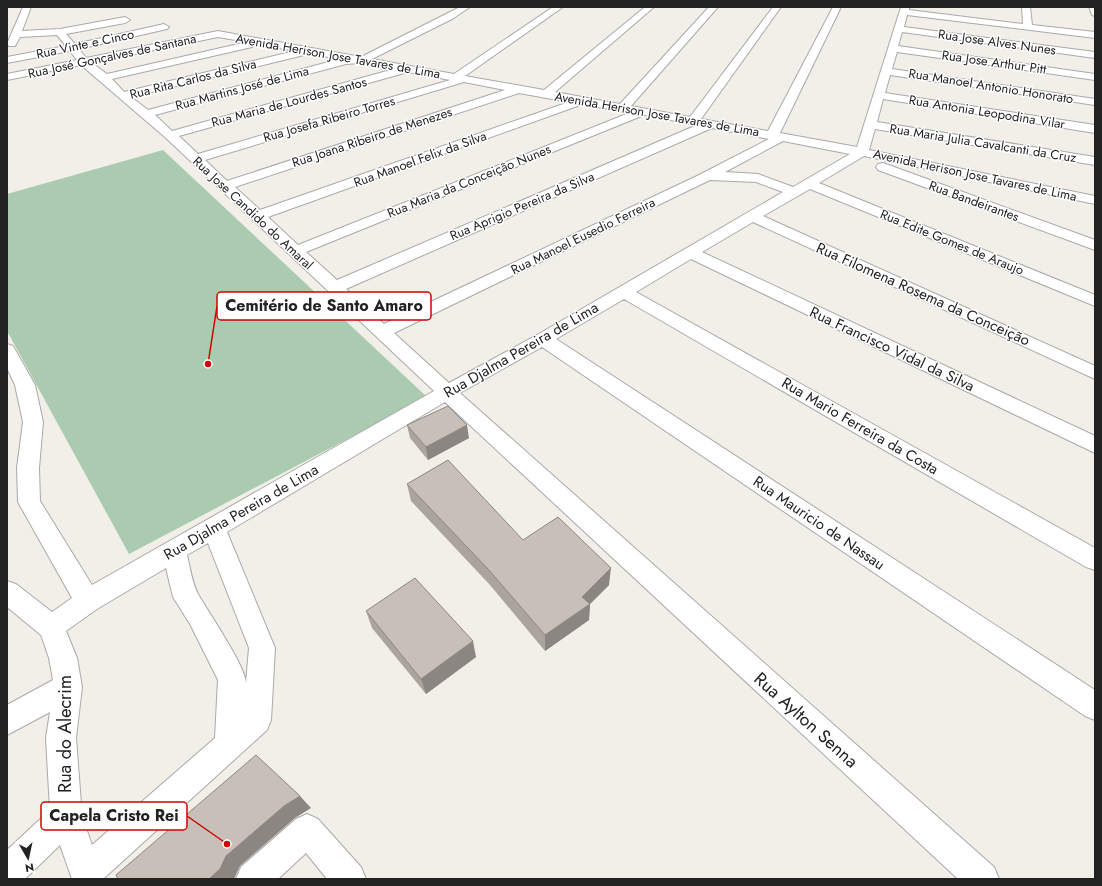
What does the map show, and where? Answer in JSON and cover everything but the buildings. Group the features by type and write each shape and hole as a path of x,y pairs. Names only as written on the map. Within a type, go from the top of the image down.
{"street":[{"path":"7,48 11,45 17,34 27,7"},
{"path":"363,60 466,7"},
{"path":"460,78 559,7"},
{"path":"547,94 650,7"},
{"path":"623,108 714,7"},
{"path":"693,121 777,7"},
{"path":"777,136 837,7"},
{"path":"1026,7 1028,27"},
{"path":"1093,7 1095,14"},
{"path":"858,154 870,125 904,10 967,16 1028,27 1095,35"},
{"path":"17,34 60,32 125,20 114,13"},
{"name":"Rua Vinte e Cinco","path":"7,60 72,48 164,27"},
{"name":"Rua Jose Alves Nunes","path":"898,29 1095,55"},
{"name":"Rua Jose Candido do Amaral","path":"60,32 84,62 104,78 122,96 170,135 194,159 296,251 333,288 383,331 447,392"},
{"name":"Avenida Herison Jose Tavares de Lima","path":"218,34 259,43 363,60 777,136 858,154 1095,200"},
{"name":"Rua José Gonçalves de Santana","path":"7,78 218,34"},
{"path":"104,78 259,43"},
{"name":"Rua Jose Arthur Pitt","path":"893,48 1095,77"},
{"name":"Rua Rita Carlos da Silva","path":"122,96 310,51"},
{"name":"Rua Martins José de Lima","path":"146,114 346,61 363,60"},
{"name":"Rua Maria de Lourdes Santos","path":"170,135 409,69"},
{"name":"Rua Manoel Antonio Honorato","path":"886,71 1095,102"},
{"name":"Rua Josefa Ribeiro Torres","path":"194,159 460,78"},
{"name":"Rua Joana Ribeiro de Menezes","path":"225,186 518,89"},
{"name":"Rua Antonia Leopodina Vilar","path":"879,95 1095,129"},
{"name":"Rua Manoel Felix da Silva","path":"258,216 582,101"},
{"name":"Rua Maria da Conceição Nunes","path":"296,251 642,112"},
{"name":"Rua Aprigio Pereira da Silva","path":"333,288 712,124"},
{"name":"Rua Maria Julia Cavalcanti da Cruz","path":"870,125 1095,161"},
{"name":"Rua Manoel Eusedio Ferreira","path":"383,331 705,177 740,159 777,136"},
{"name":"Rua Djalma Pereira de Lima","path":"51,626 88,601 447,392 624,292 689,252 858,154"},
{"name":"Rua Bandeirantes","path":"858,154 1095,244"},
{"path":"740,159 743,167 758,178"},
{"path":"705,177 737,176 758,178"},
{"name":"Rua Edite Gomes de Araujo","path":"758,178 801,188 1095,301"},
{"name":"Rua Filomena Rosema da Conceição","path":"751,216 1095,373"},
{"name":"Rua Francisco Vidal da Silva","path":"689,252 1095,445"},
{"name":"Rua Mario Ferreira da Costa","path":"624,292 1095,560"},
{"name":"Rua Mauricio de Nassau","path":"543,339 1095,706"},
{"path":"7,350 25,385 33,422 28,468 29,502 88,601"},
{"name":"Rua Aylton Senna","path":"447,392 982,879"},
{"path":"85,877 257,720 262,648 214,528"},
{"path":"174,551 186,597 199,616 232,679 229,745"},
{"path":"7,592 51,626"},
{"name":"Rua do Alecrim","path":"51,626 62,658 68,687 61,738 66,817 85,877"},
{"path":"7,721 68,687"},
{"path":"7,873 66,817"},
{"path":"253,879 307,830 350,879"}],"green space":[{"path":"163,150 427,397 129,554 7,331 7,194"}],"place":[{"name":"Cemitério de Santo Amaro","path":"208,364"},
{"name":"Capela Cristo Rei","path":"227,844"}]}
